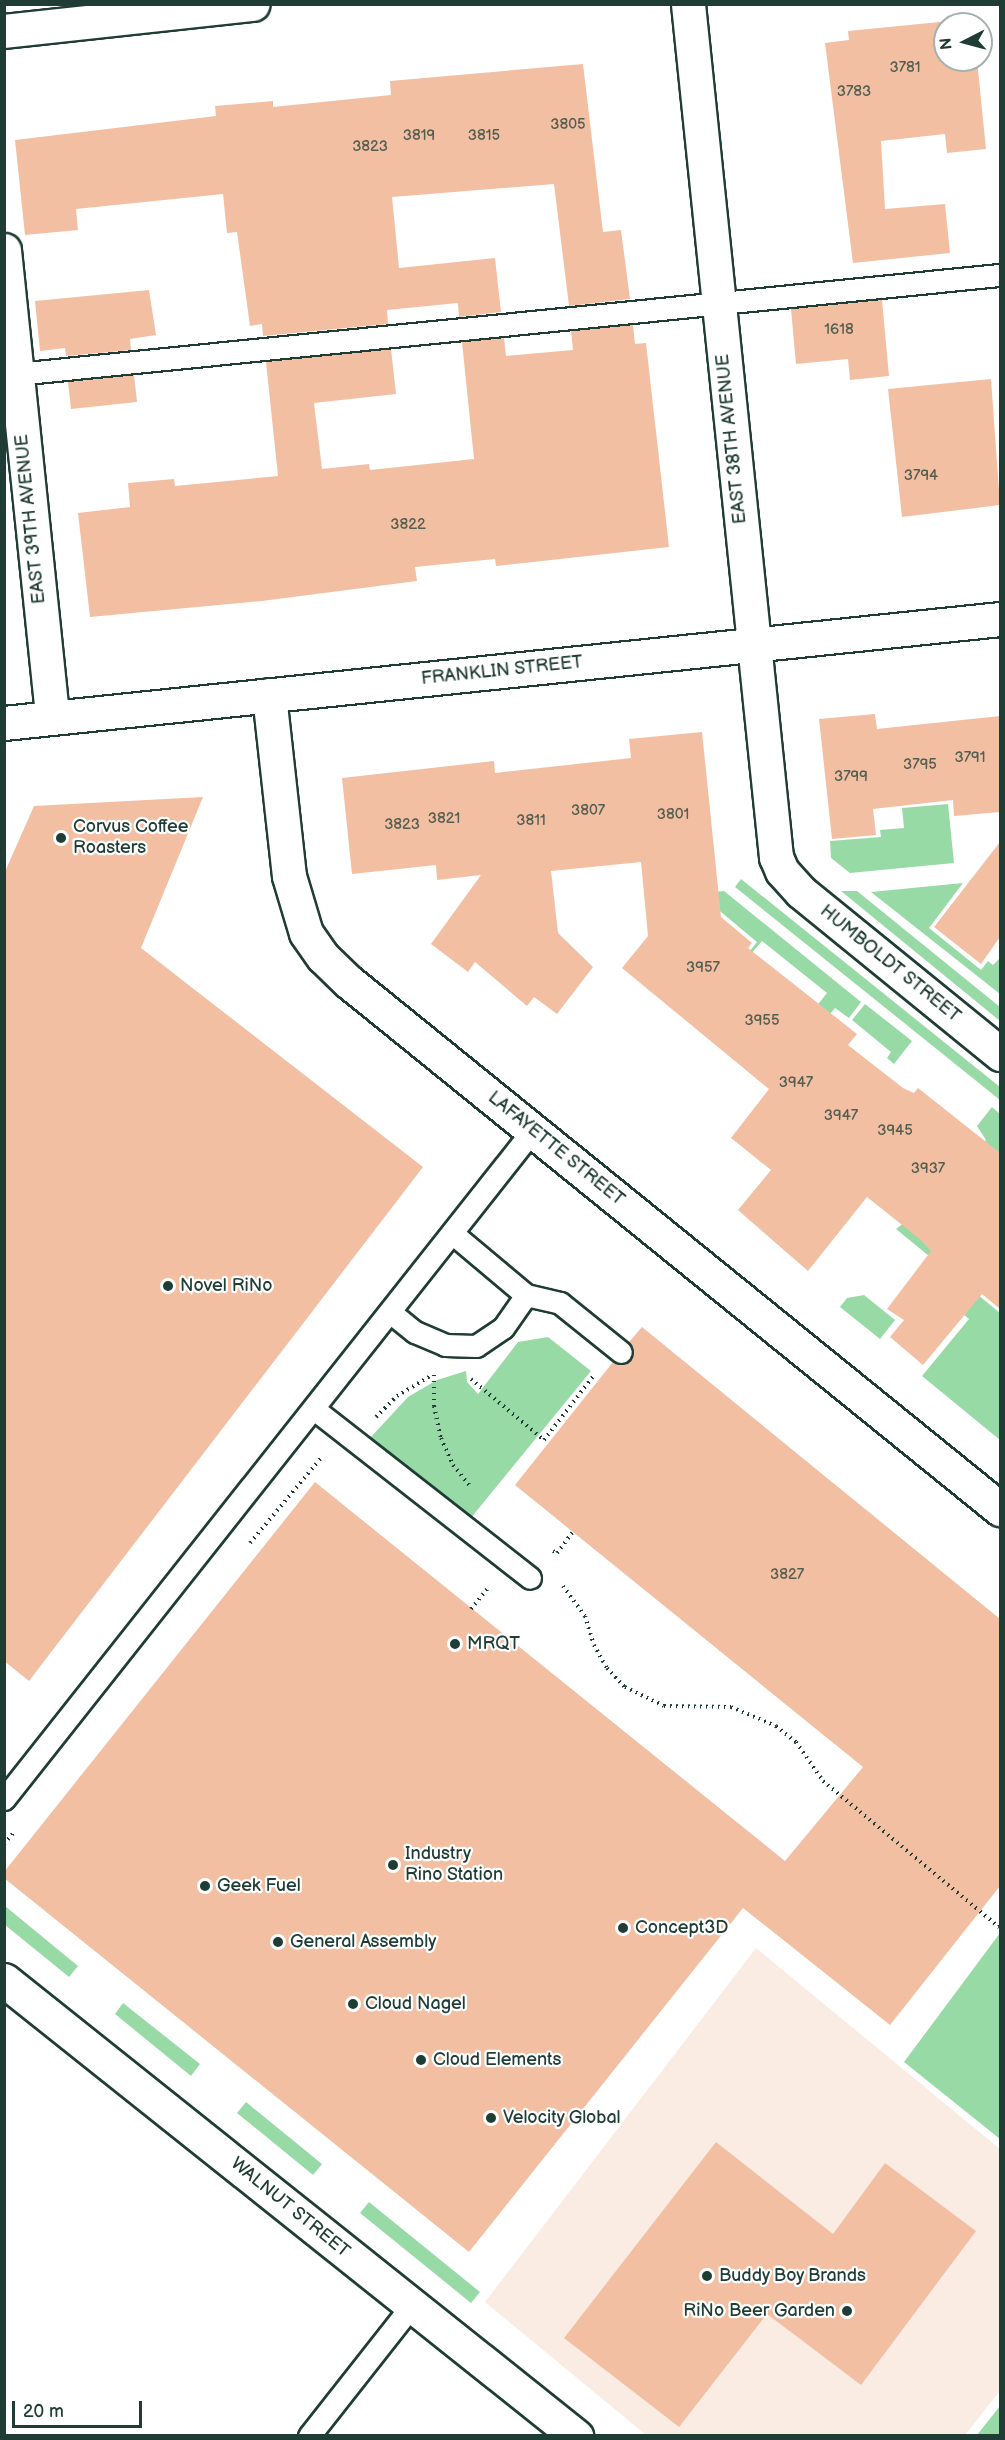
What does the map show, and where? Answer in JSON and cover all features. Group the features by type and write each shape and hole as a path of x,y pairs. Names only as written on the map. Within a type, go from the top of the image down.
{"street":[{"path":"4,31 253,4"},
{"name":"EAST 38TH AVENUE","path":"688,4 774,842 782,871"},
{"name":"EAST 39TH AVENUE","path":"4,250 52,717"},
{"name":"FRANKLIN STREET","path":"4,723 1000,619"},
{"name":"LAFAYETTE STREET","path":"269,695 289,876 306,933 349,982 1000,1509"},
{"name":"HUMBOLDT STREET","path":"782,871 801,892 1000,1054"},
{"name":"WALNUT STREET","path":"4,1980 576,2436"}],"lane":[{"path":"16,374 1000,275"},
{"path":"4,1799 533,1130"},
{"path":"452,1233 525,1295 560,1303 618,1350"},
{"path":"390,1312 415,1332 445,1345 476,1346 503,1328 525,1295"},
{"path":"314,1408 530,1578"},
{"path":"309,2436 412,2305"}],"path":[{"path":"471,1373 471,1380 544,1440 618,1350"},
{"path":"245,1538 252,1545 335,1441 347,1451 396,1396 442,1371"},
{"path":"434,1374 434,1406 441,1438 453,1465 470,1486"},
{"path":"530,1578 553,1576 573,1596 585,1616 594,1645 625,1687 664,1706 731,1707 776,1726 796,1742 823,1780 999,1927 1000,1925"},
{"path":"4,1844 19,1826"}],"shaded area":[{"path":"756,1948 1000,2149 1000,2391 965,2435 646,2435 485,2302"}],"green space":[{"path":"948,804 954,863 850,873 831,858 830,841 881,837 880,830 904,828 902,808"},
{"path":"741,879 1000,1087 1000,1100 735,887"},
{"path":"963,883 929,928 981,970 988,961 993,965 1000,958 1000,994 871,892"},
{"path":"724,891 861,1002 849,1018 835,1008 795,1058 783,1048 827,993 762,941 699,1015 757,942 715,907 670,897"},
{"path":"841,891 857,891 1000,1007 1000,1021"},
{"path":"865,1004 912,1041 894,1064 887,1058 891,1052 852,1020"},
{"path":"992,1107 1000,1114 1000,1195 940,1265 896,1229 946,1190 986,1140 977,1126"},
{"path":"927,1284 966,1285 1000,1313 1000,1440 922,1376 969,1319"},
{"path":"864,1295 895,1320 880,1339 840,1307 847,1298"},
{"path":"548,1337 591,1371 470,1519 371,1437 408,1397 437,1380 466,1371 467,1382 478,1394 518,1342"},
{"path":"5,1906 78,1966 69,1977 5,1925"},
{"path":"1000,1933 1000,2139 904,2062"},
{"path":"123,2003 200,2064 191,2076 115,2014"},
{"path":"246,2102 322,2164 313,2175 237,2113"},
{"path":"369,2202 480,2292 471,2303 360,2213"},
{"path":"1000,2406 1000,2435 977,2435"}],"building":[{"path":"933,23 933,72 978,72 986,149 947,153 945,134 881,141 885,209 945,204 950,253 853,263 825,43 849,40 848,31"},
{"path":"583,64 603,232 621,230 630,299 569,306 554,184 392,197 399,268 495,258 501,312 459,317 458,303 387,310 388,324 263,336 262,324 250,326 237,232 227,233 223,194 76,209 78,230 25,235 15,140 216,116 215,106 273,101 273,107 391,95 390,81"},
{"path":"149,290 156,335 130,339 131,350 66,356 65,348 40,351 35,301"},
{"path":"882,300 889,376 850,380 848,359 796,364 791,309"},
{"path":"633,325 635,344 646,343 669,547 496,566 495,559 415,567 417,581 262,601 90,617 78,513 130,507 128,483 174,479 175,486 278,476 266,362 391,349 396,394 314,403 322,469 369,464 370,470 474,459 462,342 504,338 506,356 573,350 571,331"},
{"path":"134,375 137,402 71,409 68,382"},
{"path":"991,379 1000,505 902,517 888,389"},
{"path":"875,714 877,729 1000,716 1000,812 954,816 953,800 873,809 876,835 832,839 819,719"},
{"path":"702,732 721,917 752,943 748,948 857,1034 848,1045 903,1088 914,1093 918,1088 1000,1153 1000,1309 982,1294 923,1365 890,1337 904,1320 887,1309 931,1251 921,1240 867,1197 808,1271 738,1210 771,1170 731,1138 769,1089 622,968 648,936 641,862 551,871 558,933 593,967 557,1014 534,997 527,1006 475,962 468,972 431,944 481,875 437,880 436,865 352,874 342,778 494,761 495,773 631,758 629,739"},
{"name":"Novel RiNo","path":"203,797 141,948 423,1167 29,1681 4,1661 4,874 34,806"},
{"path":"1000,842 1000,937 981,964 934,927"},
{"name":"Industry Rino Station","path":"642,1327 1000,1619 1000,1886 890,2025 743,1908 469,2252 4,1878 4,1872 315,1482 785,1861 863,1767 515,1485 613,1362 620,1365 631,1360 634,1353 629,1342"},
{"path":"716,2142 833,2234 885,2163 976,2231 861,2385 767,2314 679,2427 564,2338"}],"place":[{"name":"Corvus Coffee Roasters","path":"61,838"},
{"name":"Novel RiNo","path":"168,1286"},
{"name":"MRQT","path":"455,1644"},
{"name":"Industry Rino Station","path":"393,1865"},
{"name":"Geek Fuel","path":"205,1886"},
{"name":"Concept3D","path":"623,1928"},
{"name":"General Assembly","path":"278,1942"},
{"name":"Cloud Nagel","path":"353,2004"},
{"name":"Cloud Elements","path":"421,2060"},
{"name":"Velocity Global","path":"491,2118"},
{"name":"Buddy Boy Brands","path":"707,2276"},
{"name":"RiNo Beer Garden","path":"847,2311"}]}
